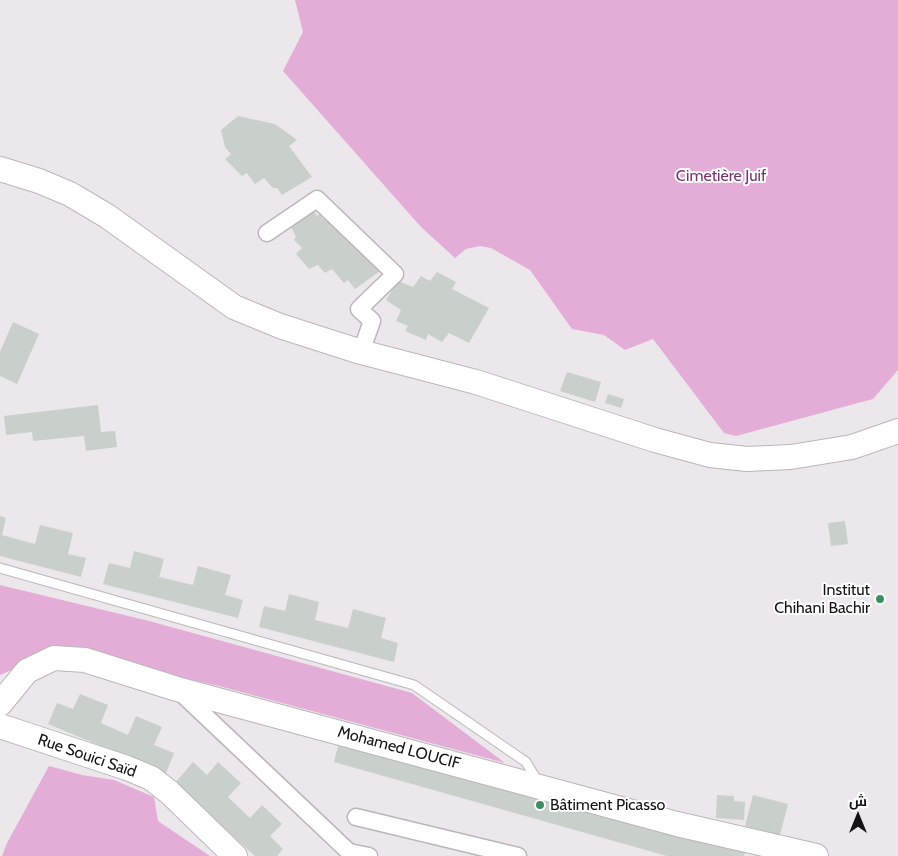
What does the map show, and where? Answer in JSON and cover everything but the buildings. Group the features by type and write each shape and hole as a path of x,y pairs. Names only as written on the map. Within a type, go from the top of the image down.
{"main road":[{"path":"0,169 40,181 70,194 107,216 234,307 280,326 361,352 476,382 655,440 710,455 747,459 791,457 852,447 898,431"},
{"name":"Mohamed LOUCIF","path":"0,704 27,671 54,658 85,660 177,689 677,824 816,856"},
{"name":"Rue Souici Saïd","path":"0,726 127,768 150,778 169,792 235,856"}],"street":[{"path":"267,233 317,199 395,274 358,309 372,321 361,352"},
{"path":"177,689 345,854 369,856"},
{"path":"356,817 517,856"}],"lane":[{"path":"0,568 414,685 526,762 541,787"}],"green space":[{"name":"Cimetière Juif","path":"295,0 898,0 898,370 873,399 736,436 724,433 653,339 625,350 604,335 572,329 530,270 491,248 480,246 466,249 455,258 421,227 283,71 303,32"},
{"path":"0,585 149,621 412,693 505,763 219,686 58,650 0,675"},
{"path":"49,766 82,775 114,780 154,797 158,821 210,856 2,856 7,843"}],"place":[{"name":"Institut Chihani Bachir","path":"880,599"},
{"name":"Bâtiment Picasso","path":"540,805"}]}
